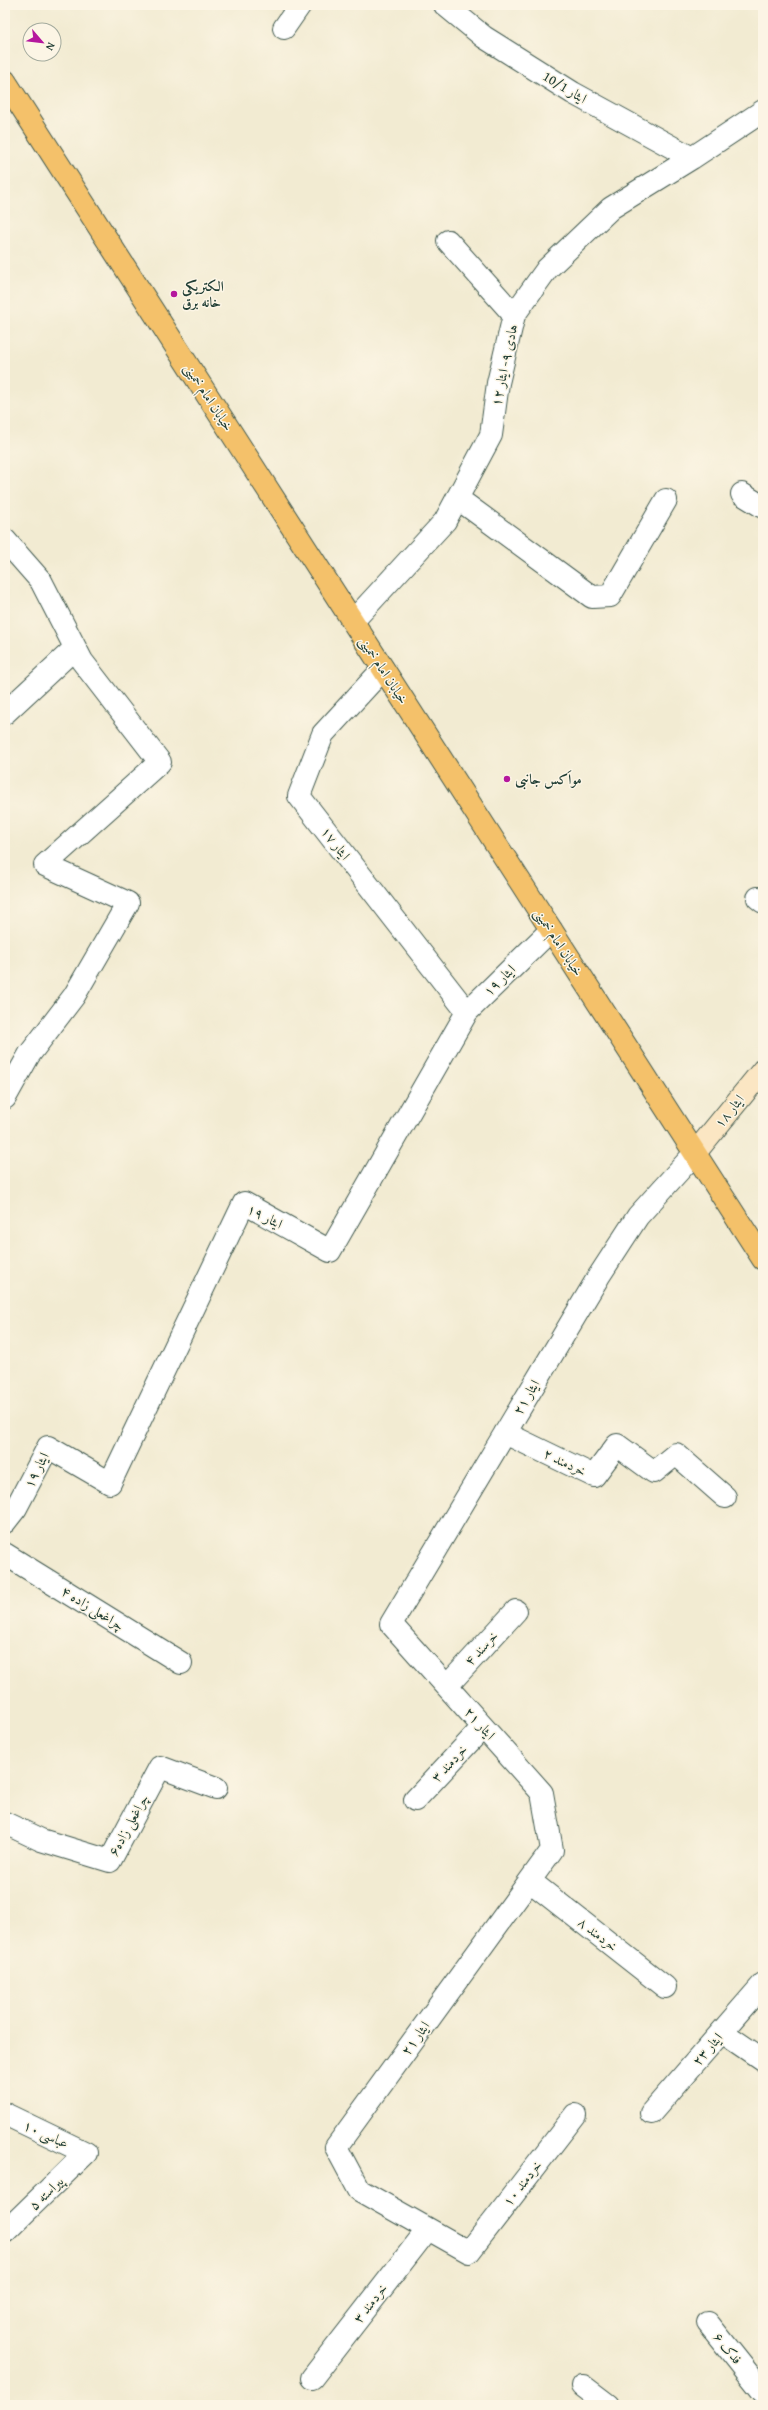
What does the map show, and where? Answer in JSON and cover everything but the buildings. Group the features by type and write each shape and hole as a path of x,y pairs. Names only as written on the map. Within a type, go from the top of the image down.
{"main road":[{"name":"خیابان امام خمینی","path":"5,81 763,1259"},
{"name":"ایثار ۱۸","path":"695,1153 763,1070"}],"street":[{"path":"284,28 300,5"},
{"name":"ایثار 10/1","path":"445,5 484,37 567,89 692,158"},
{"name":"هادی ۹- ایثار ۱۲","path":"353,621 445,521 491,434 498,383 514,315 547,269 611,208 692,158 763,111"},
{"path":"448,241 514,315"},
{"path":"742,494 763,507"},
{"path":"457,498 592,597 610,596 666,500"},
{"path":"5,540 41,581 82,661 160,762 45,865 128,903 74,996 29,1055 5,1098"},
{"path":"5,713 75,648"},
{"name":"ایثار ۱۷","path":"383,669 323,734 299,796 466,1012"},
{"name":"ایثار ١٩","path":"5,1522 16,1508 48,1447 110,1483 244,1203 330,1251 466,1012 551,930"},
{"name":"ایثار ۲۱","path":"469,2252 359,2190 336,2147 552,1850 542,1793 391,1624 599,1276 638,1216 695,1153"},
{"name":"خردمند ۲","path":"504,1433 594,1476 616,1445 654,1472 676,1454 725,1497"},
{"name":"چراغعلی زاده ۴","path":"5,1554 181,1663"},
{"name":"خرسند ۴","path":"447,1686 516,1611"},
{"name":"خردمند ۳","path":"415,1800 483,1727"},
{"name":"چراغعلی زاده۶","path":"5,1823 41,1840 110,1861 160,1767 216,1788"},
{"name":"خردمند ۸","path":"530,1881 666,1987"},
{"name":"ایثار ۲۳","path":"651,2113 763,1984"},
{"path":"722,2032 763,2060"},
{"name":"عباسی ۱۰","path":"5,2114 86,2153"},
{"name":"خردمند ۱۰","path":"469,2252 575,2115"},
{"name":"پیراسته ۵","path":"5,2232 86,2153"},
{"name":"خردمند ۳","path":"312,2378 428,2229"},
{"name":"فدک ۶","path":"708,2323 763,2392"},
{"path":"583,2386 608,2405"}],"place":[{"name":"الکتریکی خانه برق","path":"174,294"},
{"name":"مواَکس جانبی","path":"507,779"}]}
